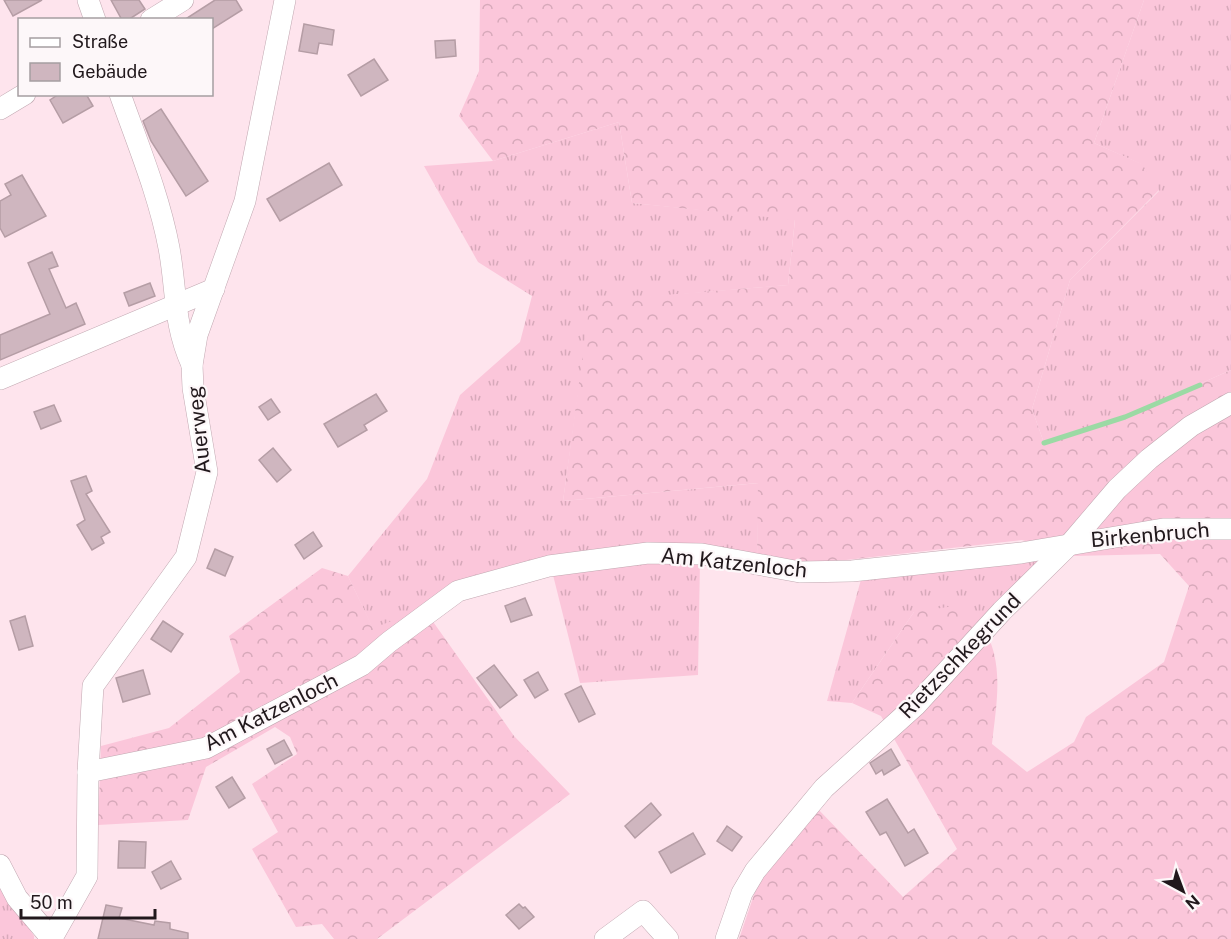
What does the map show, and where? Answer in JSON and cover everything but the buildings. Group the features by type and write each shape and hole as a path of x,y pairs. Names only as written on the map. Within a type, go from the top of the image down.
{"street":[{"path":"88,0 93,18"},
{"path":"154,18 183,0"},
{"name":"Auerweg","path":"52,939 87,876 88,772 93,686 186,557 207,472 192,366 197,335 245,201 285,0"},
{"path":"0,109 23,96"},
{"path":"121,96 152,183 169,249 175,305 182,342 192,366"},
{"path":"0,378 214,289"},
{"name":"Rietzschkegrund","path":"726,939 742,893 755,871 824,788 916,705 1002,611 1070,544 1110,496 1149,459 1191,426 1231,403"},
{"name":"Birkenbruch","path":"1070,544 1163,530 1231,529"},
{"name":"Am Katzenloch","path":"88,772 206,748 362,665 388,642 458,591 549,566 658,553 702,554 800,572 852,571 1021,553 1070,544"},
{"path":"0,865 17,898 52,939"},
{"path":"605,939 643,911 668,939"}],"green space":[{"path":"480,0 1144,0 1094,143 1142,164 1159,190 1070,280 1032,409 1044,443 1125,417 1231,370 1231,939 739,939 759,880 816,807 903,897 957,849 881,716 852,703 914,612 961,605 981,625 989,638 997,668 997,699 992,744 1027,772 1074,742 1086,717 1164,662 1189,586 1160,554 1074,556 1022,540 802,565 757,558 758,483 563,501 590,301 788,285 795,220 632,203 619,122 493,161 459,116 479,71"},
{"path":"1144,0 1231,0 1231,370 1125,417 1044,443 1032,409 1070,280 1159,191 1141,164 1094,143"},
{"path":"619,122 632,203 795,219 788,285 591,302 563,501 759,483 757,558 549,566 373,629 348,576 427,479 460,395 520,342 532,296 478,262 424,166 493,161"},
{"path":"1048,557 980,624 914,612 852,703 827,701 862,576"},
{"path":"645,561 700,561 698,675 580,683 553,575"},
{"path":"322,568 348,576 373,628 424,609 514,736 570,794 377,939 334,939 322,924 296,927 252,849 278,832 252,784 297,754 290,737 275,727 206,767 188,820 98,825 101,746 169,728 240,672 229,636"},
{"path":"0,884 34,936 34,939 0,939"}],"waterway":[{"path":"1044,443 1125,417 1200,385"}]}
